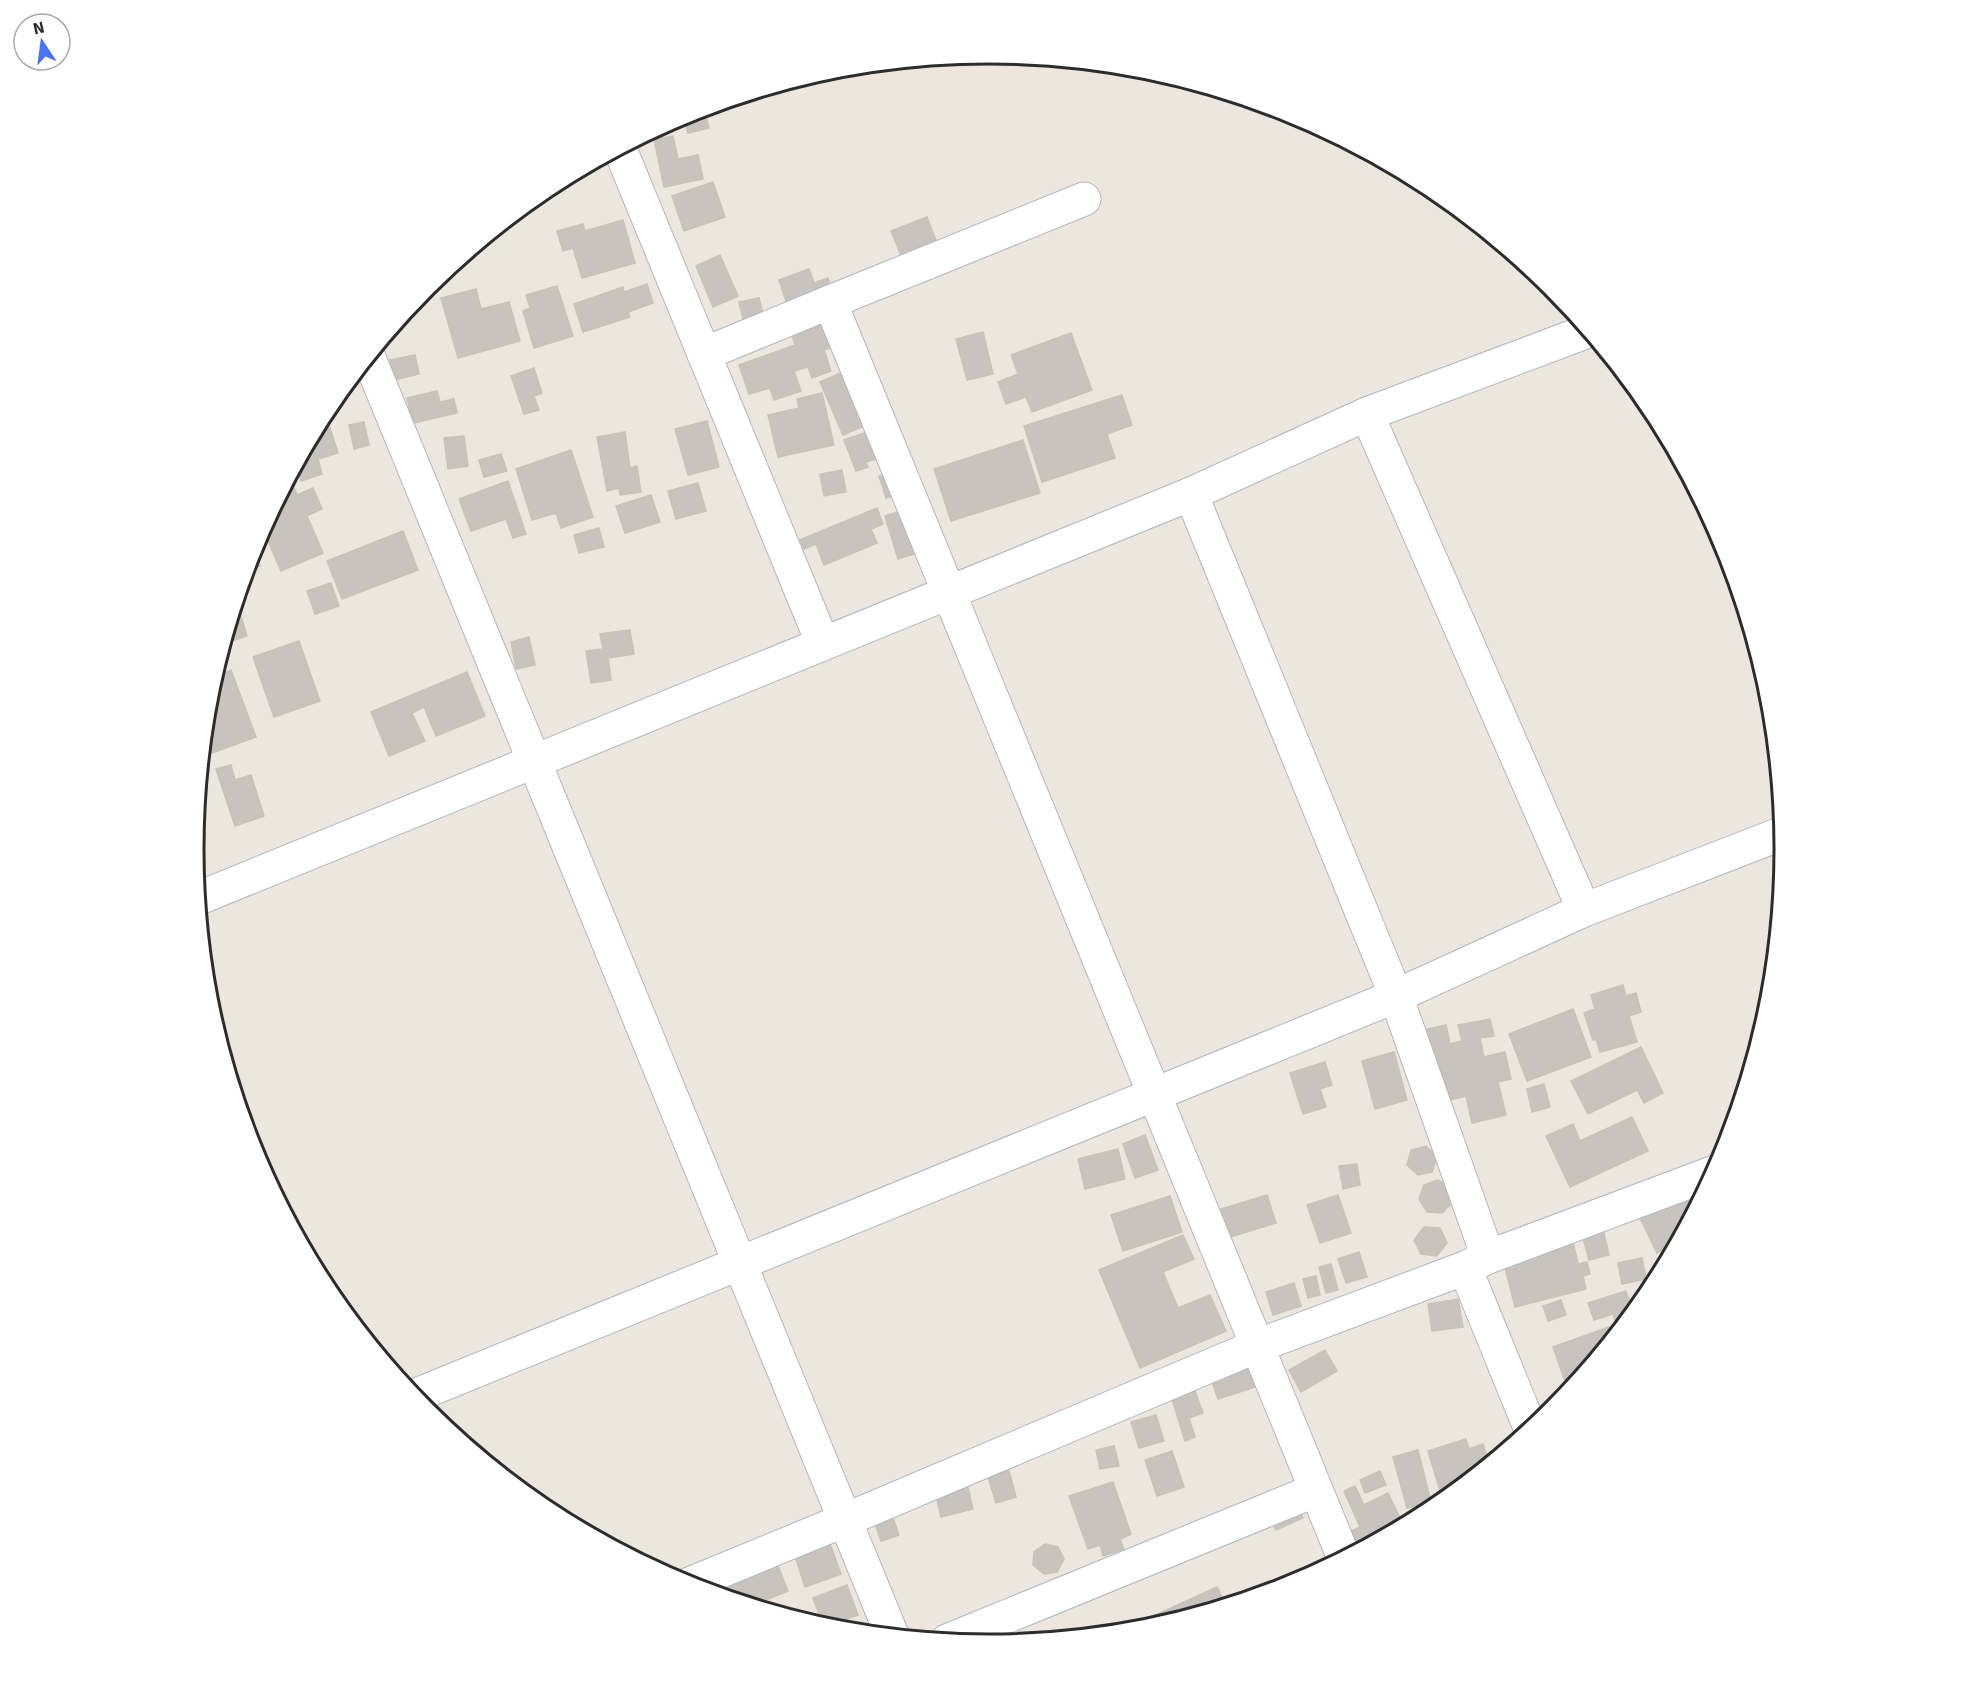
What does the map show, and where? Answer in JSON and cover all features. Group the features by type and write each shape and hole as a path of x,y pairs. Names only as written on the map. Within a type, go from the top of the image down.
{"street":[{"path":"623,156 823,644"},
{"path":"704,354 1084,199"},
{"path":"830,303 1341,1552"},
{"path":"206,895 1191,494 1367,414 1581,334"},
{"path":"372,366 889,1628"},
{"path":"1367,414 1584,910"},
{"path":"1191,494 1396,996 1528,1421"},
{"path":"423,1393 1396,996 1584,910 1774,837"},
{"path":"701,1579 1257,1346 1703,1176"},
{"path":"965,1634 1316,1490"}],"building":[{"path":"706,117 709,128 688,133 686,125"},
{"path":"673,136 678,159 698,155 703,179 664,187 654,140"},
{"path":"713,182 725,217 684,231 672,196"},
{"path":"927,217 937,243 902,258 891,231"},
{"path":"623,220 635,263 582,278 573,248 563,251 557,231 583,224 585,231"},
{"path":"720,255 738,296 713,307 696,266"},
{"path":"809,269 814,283 828,278 832,292 788,307 779,280"},
{"path":"647,284 653,303 628,312 630,317 583,332 574,304 623,287 624,292"},
{"path":"557,286 573,336 534,348 523,311 530,308 526,295"},
{"path":"476,289 481,309 509,302 520,341 458,358 441,298"},
{"path":"759,298 764,319 744,323 739,302"},
{"path":"837,320 833,347 824,350 831,371 812,378 808,367 794,371 801,391 774,400 770,388 749,394 739,365 795,345 792,335"},
{"path":"983,332 993,374 967,380 956,339"},
{"path":"1071,333 1092,390 1032,412 1026,397 1006,404 998,382 1018,374 1011,355"},
{"path":"415,355 419,374 394,380 390,360"},
{"path":"855,367 878,420 843,435 820,382"},
{"path":"534,368 542,393 534,396 539,410 524,414 511,376"},
{"path":"437,391 440,402 454,399 457,413 413,423 407,398"},
{"path":"822,393 834,445 778,457 768,415 799,408 797,399"},
{"path":"1122,395 1132,425 1107,434 1115,458 1042,482 1024,426"},
{"path":"707,421 719,467 688,475 675,429"},
{"path":"364,422 369,445 354,449 349,425"},
{"path":"329,426 338,453 318,459 322,474 301,481 300,476"},
{"path":"884,426 883,457 866,462 868,467 856,471 844,440"},
{"path":"625,432 630,468 637,466 641,492 620,495 619,488 607,491 597,437"},
{"path":"464,436 468,466 448,469 444,438"},
{"path":"1023,440 1040,493 951,521 934,469"},
{"path":"571,450 593,517 561,528 556,513 532,520 516,469"},
{"path":"501,454 507,471 484,477 479,460"},
{"path":"903,469 910,490 886,498 879,476"},
{"path":"842,470 846,492 824,496 820,474"},
{"path":"508,481 526,534 513,538 506,519 471,531 459,499"},
{"path":"698,483 706,511 676,519 668,491"},
{"path":"293,487 297,495 313,488 322,509 307,516 323,553 281,571 268,540"},
{"path":"651,495 660,522 625,533 616,506"},
{"path":"914,507 927,550 898,559 885,516"},
{"path":"877,508 883,524 871,529 877,543 824,565 816,544 804,549 800,540"},
{"path":"599,528 604,547 579,553 574,535"},
{"path":"403,531 418,570 342,599 327,561"},
{"path":"331,583 339,606 315,614 307,591"},
{"path":"241,615 247,636 233,641"},
{"path":"630,630 634,654 608,658 611,680 591,683 586,651 603,649 600,634"},
{"path":"529,637 535,665 516,669 511,642"},
{"path":"299,641 320,701 274,717 253,657"},
{"path":"231,670 256,737 210,754 220,696 225,673"},
{"path":"467,672 485,716 436,736 424,707 412,713 425,741 389,756 371,712"},
{"path":"231,765 235,780 251,775 264,816 235,826 216,769"},
{"path":"1623,985 1626,996 1636,993 1641,1012 1629,1016 1637,1042 1600,1052 1596,1039 1593,1040 1584,1013 1595,1009 1591,995"},
{"path":"1573,1009 1591,1057 1527,1081 1509,1034"},
{"path":"1490,1019 1494,1036 1480,1038 1484,1057 1505,1052 1511,1079 1498,1082 1506,1115 1472,1123 1466,1096 1445,1101 1419,1031 1446,1025 1450,1044 1462,1041 1458,1025"},
{"path":"1641,1047 1663,1093 1644,1103 1637,1090 1588,1114 1571,1081"},
{"path":"1394,1052 1407,1100 1375,1109 1362,1061"},
{"path":"1325,1062 1332,1085 1320,1089 1326,1107 1303,1114 1290,1073"},
{"path":"1544,1084 1550,1107 1532,1112 1527,1089"},
{"path":"1632,1117 1648,1151 1570,1187 1546,1136 1573,1124 1580,1141"},
{"path":"1145,1135 1158,1170 1135,1178 1123,1144"},
{"path":"1426,1146 1437,1157 1432,1172 1418,1175 1407,1165 1411,1150"},
{"path":"1118,1149 1125,1179 1085,1189 1078,1159"},
{"path":"1357,1164 1360,1185 1343,1189 1339,1166"},
{"path":"1438,1180 1451,1188 1452,1203 1442,1213 1427,1212 1419,1199 1424,1185"},
{"path":"1694,1189 1694,1197 1664,1249 1657,1253 1639,1216"},
{"path":"1267,1195 1276,1223 1227,1238 1218,1210"},
{"path":"1338,1195 1351,1233 1320,1243 1307,1205"},
{"path":"1170,1196 1182,1232 1123,1251 1111,1215"},
{"path":"1424,1227 1440,1228 1447,1243 1437,1256 1421,1254 1414,1240"},
{"path":"1604,1233 1609,1255 1589,1260 1583,1238"},
{"path":"1183,1235 1194,1259 1163,1272 1178,1308 1210,1295 1226,1331 1140,1368 1099,1270"},
{"path":"1573,1242 1578,1264 1587,1262 1590,1274 1583,1276 1586,1289 1515,1307 1503,1260"},
{"path":"1359,1252 1367,1277 1346,1283 1338,1259"},
{"path":"1642,1258 1646,1279 1622,1284 1618,1263"},
{"path":"1331,1264 1338,1290 1326,1293 1319,1267"},
{"path":"1316,1276 1320,1295 1308,1298 1303,1279"},
{"path":"1294,1283 1301,1306 1273,1315 1266,1292"},
{"path":"1626,1291 1630,1303 1615,1322 1613,1314 1594,1320 1588,1303"},
{"path":"1458,1299 1463,1327 1432,1331 1428,1304"},
{"path":"1561,1300 1566,1315 1548,1321 1543,1306"},
{"path":"1609,1327 1610,1330 1566,1383 1553,1347"},
{"path":"1325,1350 1337,1371 1301,1392 1289,1370"},
{"path":"1248,1366 1255,1387 1218,1399 1211,1379"},
{"path":"1194,1388 1203,1413 1189,1418 1195,1437 1185,1441 1171,1396"},
{"path":"1156,1415 1164,1441 1139,1448 1131,1422"},
{"path":"1466,1439 1469,1449 1483,1444 1487,1456 1440,1492 1428,1451"},
{"path":"1114,1446 1119,1466 1100,1469 1096,1450"},
{"path":"1418,1450 1430,1499 1423,1504 1407,1508 1393,1457"},
{"path":"1172,1451 1184,1487 1157,1496 1145,1460"},
{"path":"1009,1471 1016,1497 996,1503 988,1477"},
{"path":"1380,1471 1386,1485 1365,1493 1360,1480"},
{"path":"1113,1482 1131,1534 1120,1539 1124,1549 1103,1556 1100,1545 1088,1549 1069,1496"},
{"path":"1355,1486 1364,1505 1388,1493 1400,1518 1355,1544 1349,1532 1360,1527 1344,1491"},
{"path":"968,1488 973,1509 941,1517 936,1495"},
{"path":"1297,1506 1303,1518 1276,1530 1270,1518"},
{"path":"892,1515 899,1535 881,1541 874,1521"},
{"path":"829,1541 841,1574 805,1587 794,1553"},
{"path":"1045,1544 1058,1547 1064,1559 1057,1572 1044,1574 1033,1565 1034,1552"},
{"path":"777,1563 788,1591 763,1601 725,1588 723,1584"},
{"path":"847,1585 858,1615 843,1620 820,1615 813,1598"},
{"path":"1217,1587 1223,1599 1193,1608 1150,1617"},
{"path":"1009,1623 1012,1634 989,1634"}]}
